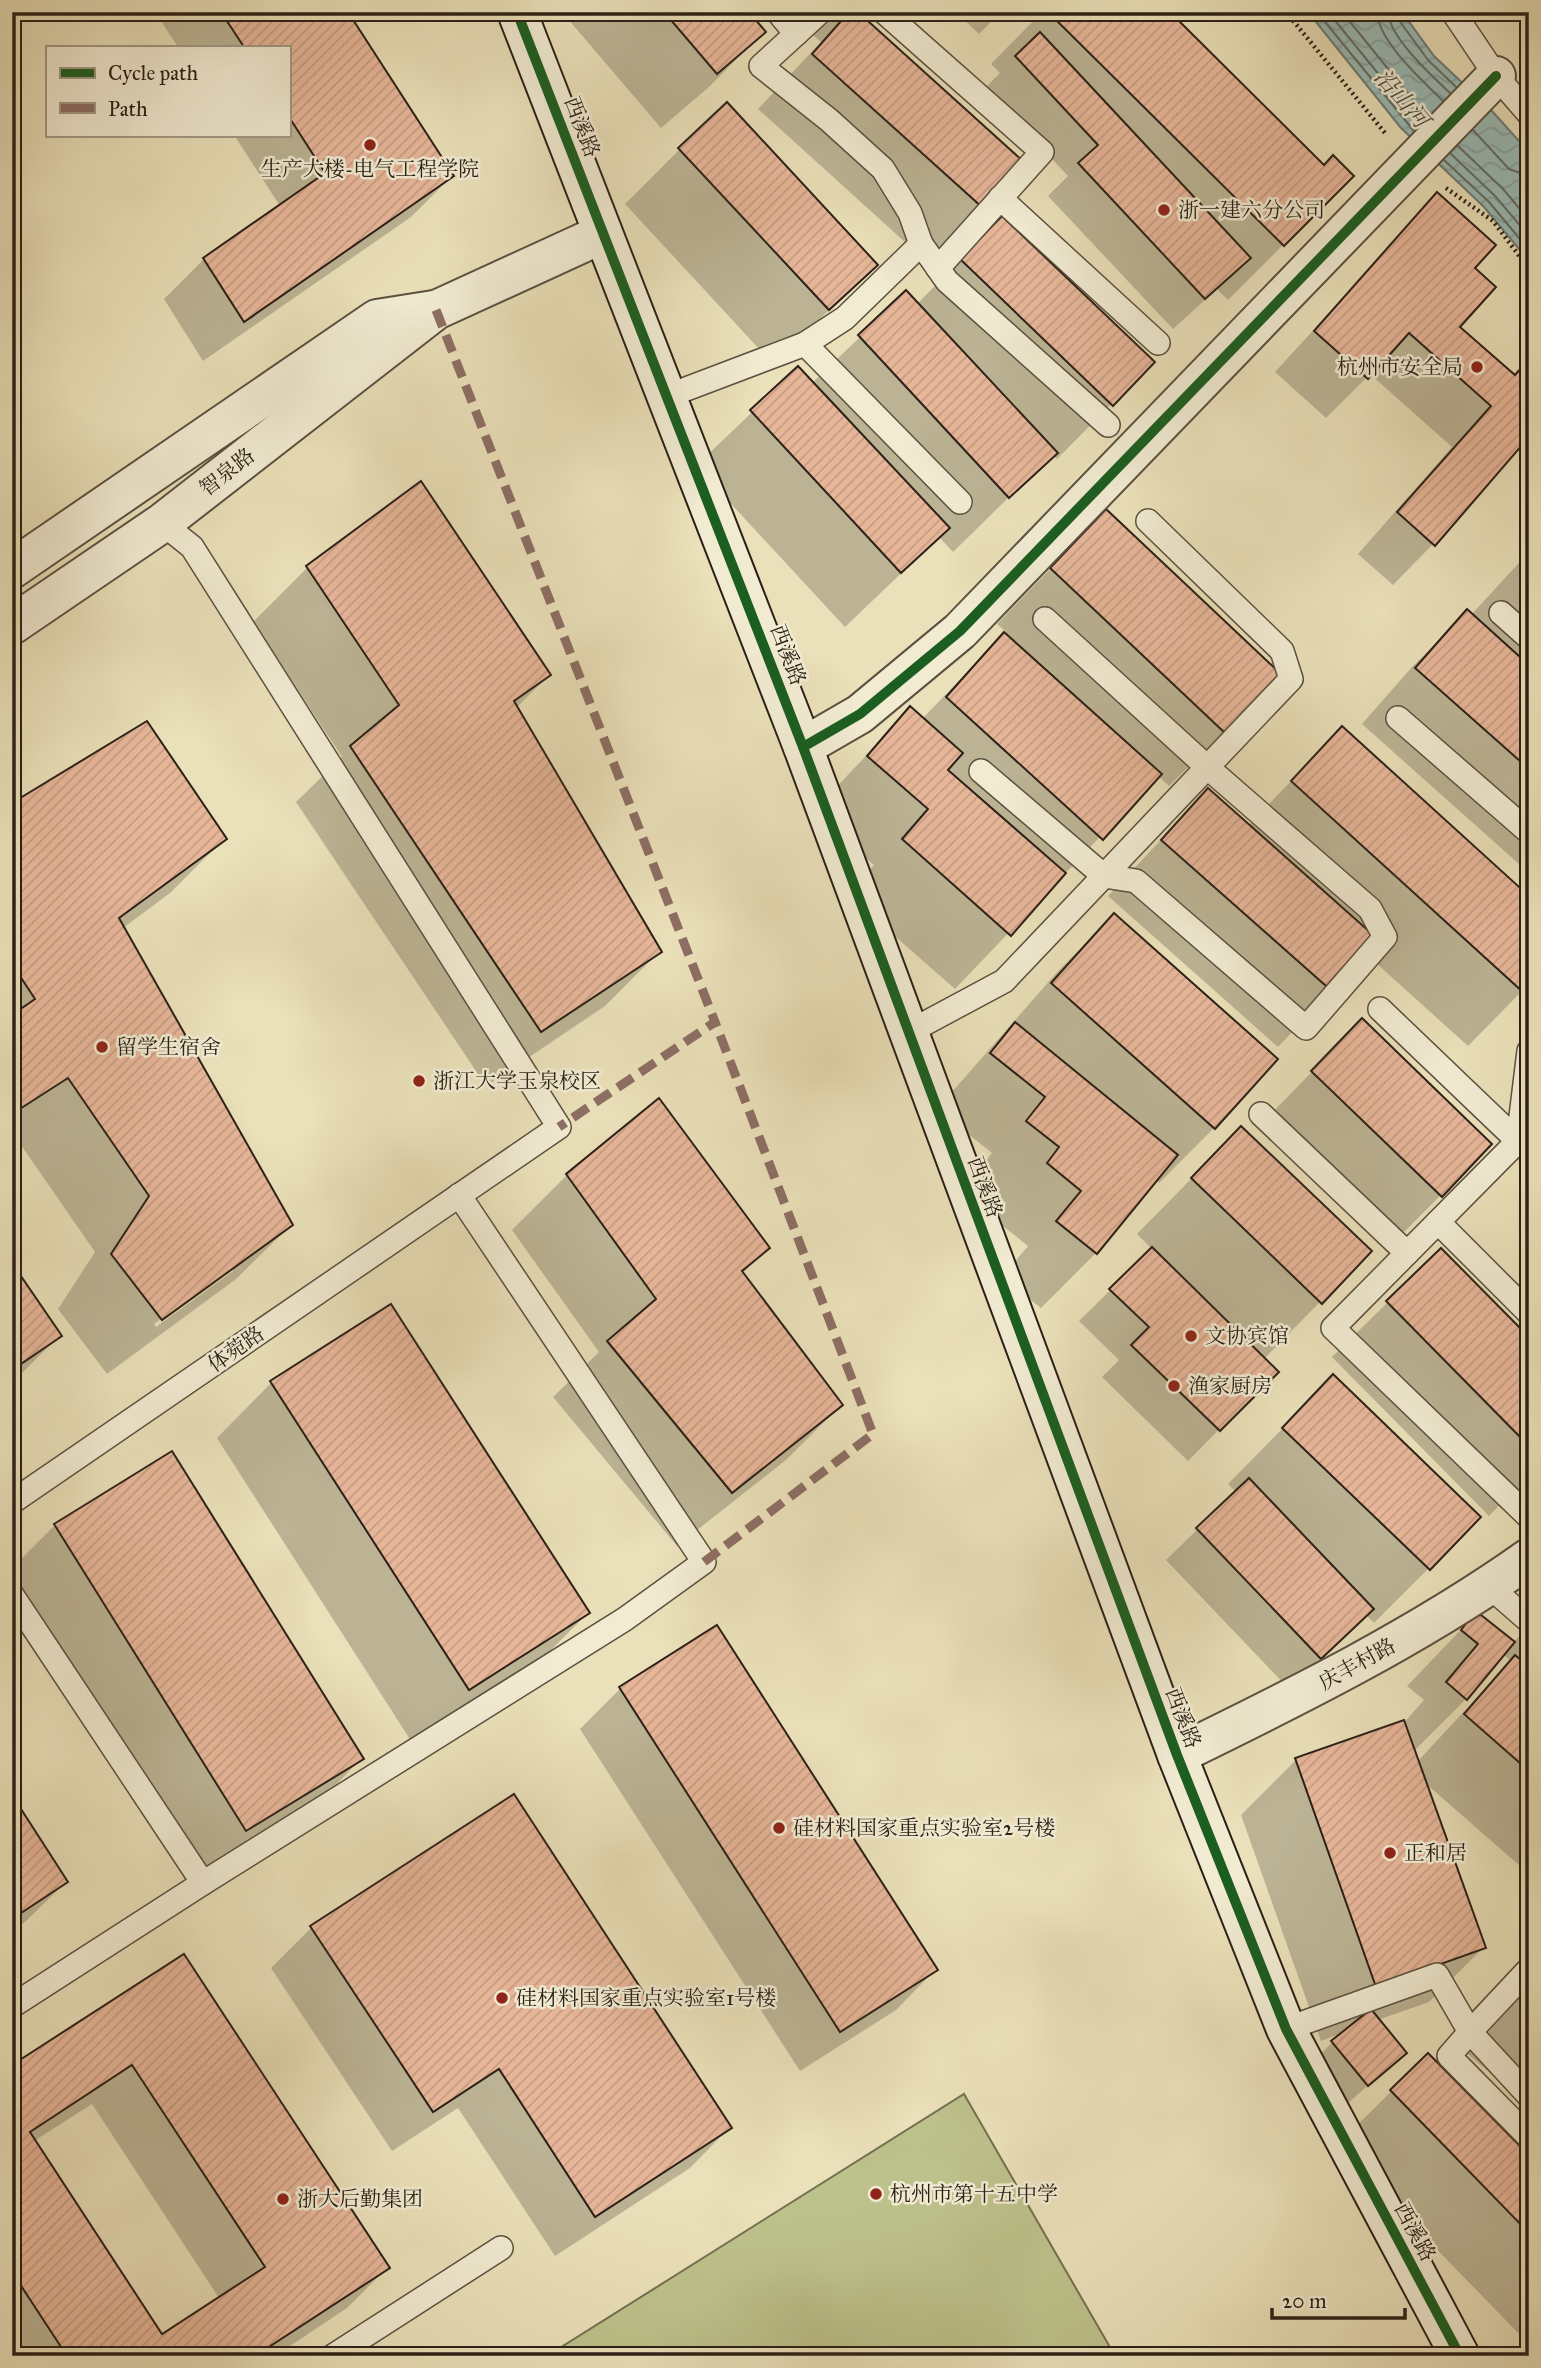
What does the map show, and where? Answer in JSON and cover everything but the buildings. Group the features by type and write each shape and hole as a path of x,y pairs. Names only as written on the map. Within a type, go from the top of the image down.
{"street":[{"name":"西溪路","path":"517,12 803,747 1177,1755 1286,2029 1460,2356"},
{"path":"803,747 860,714 960,631 1420,152 1491,82"},
{"name":"智泉路","path":"12,625 162,523 436,310 602,234"},
{"name":"智泉路","path":"12,569 377,318 436,310"},
{"name":"庆丰村路","path":"1177,1755 1311,1689 1489,1586 1529,1558"}],"lane":[{"path":"778,12 796,34"},
{"path":"820,12 761,66 829,120 883,169 910,213 921,244 947,281 1108,425"},
{"path":"1453,12 1491,82 1529,114"},
{"path":"885,13 1042,152 938,268"},
{"path":"1000,198 1158,343"},
{"path":"665,397 805,344 845,318 921,244"},
{"path":"805,344 960,502"},
{"path":"907,1032 1004,981 1291,679 1282,651 1148,521"},
{"name":"体菀路","path":"12,1502 559,1127 192,547 162,523"},
{"path":"1501,613 1529,638"},
{"path":"981,771 1104,876 1136,881 1306,1028 1385,937 1370,909 1207,767 1045,619"},
{"path":"1398,718 1529,832"},
{"path":"1380,1009 1518,1141"},
{"path":"1529,1051 1518,1141 1334,1328 1529,1517"},
{"path":"1261,1114 1407,1253"},
{"path":"12,2006 625,1619 705,1562 459,1195"},
{"path":"1438,1222 1529,1313"},
{"path":"1489,1586 1528,1618"},
{"path":"12,1595 203,1883"},
{"path":"1529,1969 1449,2056 1529,2137"},
{"path":"1286,2029 1437,1975 1470,2032 1529,2096"},
{"path":"333,2356 501,2248"}],"green space":[{"name":"杭州市第十五中学","path":"964,2094 1115,2356 547,2356"}],"water":[{"name":"沿山河","path":"1308,12 1402,12 1434,56 1492,111 1529,152 1529,261 1484,207 1401,128"}],"marked path":[{"path":"436,310 715,1022 559,1127"},
{"path":"704,1562 873,1434 715,1022"}],"cycle path":[{"path":"517,12 803,747 1177,1755 1286,2029 1460,2356"},
{"path":"803,747 860,714 960,631 1496,76"}],"place":[{"name":"生产大楼-电气工程学院","path":"370,145"},
{"name":"浙一建六分公司","path":"1164,210"},
{"name":"杭州市安全局","path":"1477,367"},
{"name":"留学生宿舍","path":"102,1047"},
{"name":"浙江大学玉泉校区","path":"419,1081"},
{"name":"文协宾馆","path":"1191,1336"},
{"name":"渔家厨房","path":"1174,1386"},
{"name":"硅材料国家重点实验室2号楼","path":"779,1828"},
{"name":"正和居","path":"1390,1853"},
{"name":"硅材料国家重点实验室1号楼","path":"502,1998"},
{"name":"杭州市第十五中学","path":"876,2194"},
{"name":"浙大后勤集团","path":"283,2199"}]}
